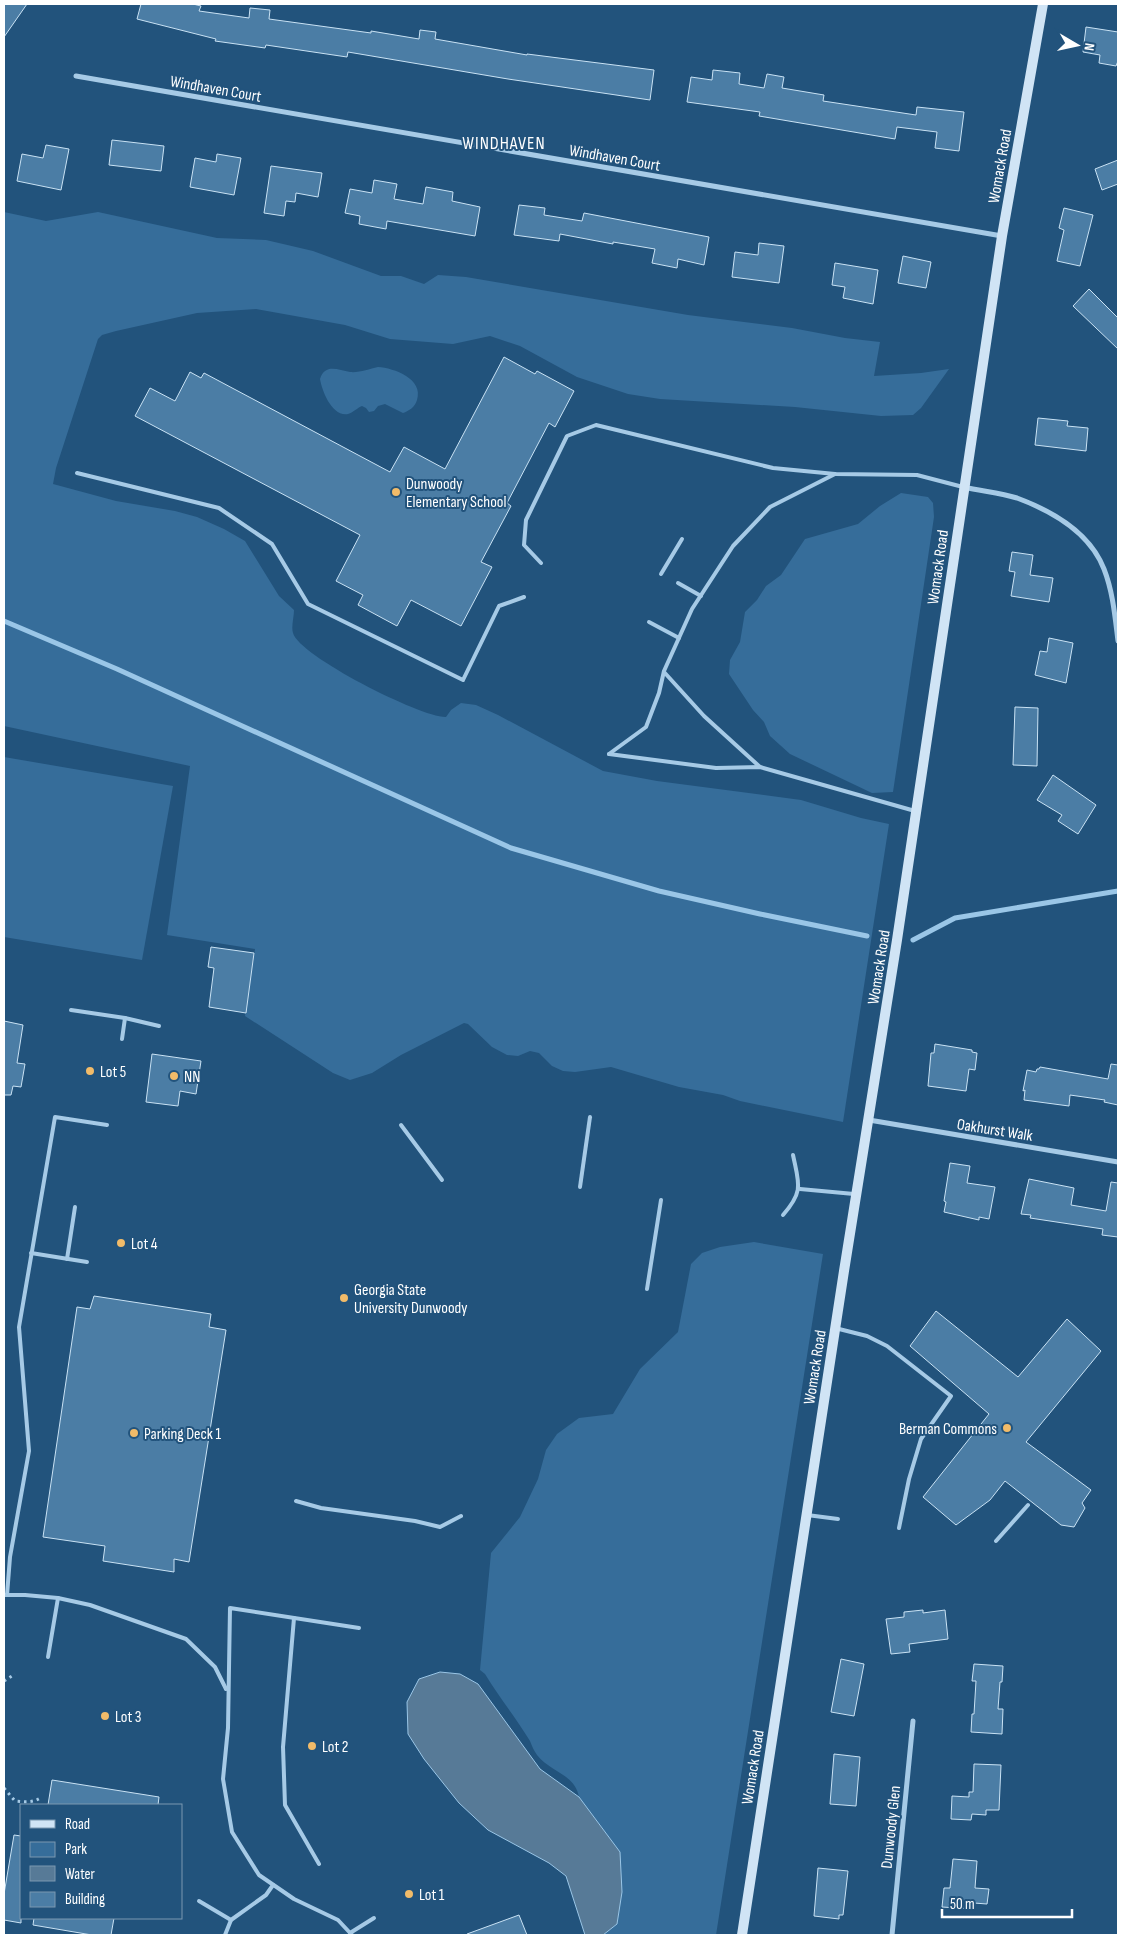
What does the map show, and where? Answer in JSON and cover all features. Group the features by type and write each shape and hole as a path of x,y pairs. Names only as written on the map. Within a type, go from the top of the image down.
{"street":[{"name":"Womack Road","path":"742,1935 835,1328 869,1120 1002,236 1043,4"},
{"name":"Windhaven Court","path":"76,76 1002,236"},
{"path":"963,487 1015,498 1039,507 1066,523 1085,538 1104,568 1114,605 1118,641"},
{"name":"Oakhurst Walk","path":"869,1120 1118,1162"},
{"name":"Dunwoody Glen","path":"892,1935 913,1721"}],"lane":[{"path":"541,564 524,545 526,520 567,436 596,425 772,468 835,474 917,475 963,487"},
{"path":"77,473 219,508 272,544 308,604 463,680 499,606 524,597"},
{"path":"835,474 770,507 733,546 692,609 664,672 659,693 646,727 609,754 716,768 760,767 916,812"},
{"path":"661,574 682,539"},
{"path":"678,583 700,596"},
{"path":"649,622 679,638"},
{"path":"664,672 704,716 760,767"},
{"path":"71,1010 125,1018 159,1026"},
{"path":"122,1039 125,1018"},
{"path":"107,1126 55,1117 19,1326 29,1451 5,1595 58,1598 90,1605 186,1639 215,1667 227,1691"},
{"path":"580,1187 590,1117"},
{"path":"401,1126 442,1180"},
{"path":"783,1215 794,1203 800,1189 793,1154"},
{"path":"800,1189 856,1194"},
{"path":"647,1289 661,1200"},
{"path":"67,1259 75,1207"},
{"path":"31,1253 87,1262"},
{"path":"835,1328 867,1336 892,1349 951,1396 920,1439 909,1478 899,1528"},
{"path":"296,1501 321,1508 361,1512 440,1527 461,1516"},
{"path":"996,1541 1028,1505"},
{"path":"807,1515 838,1519"},
{"path":"48,1657 58,1598"},
{"path":"359,1628 230,1608 227,1691 228,1728 223,1779 232,1832 259,1875 294,1900 338,1920 351,1934 374,1918"},
{"path":"294,1618 283,1747 285,1805 319,1864"},
{"path":"225,1935 231,1920 266,1895 273,1885"},
{"path":"198,1901 231,1920"}],"path":[{"path":"4,1681 15,1674"},
{"path":"4,1788 6,1795 15,1801 36,1801 42,1796"}],"green space":[{"path":"4,212 46,221 98,212 217,238 266,240 313,251 381,276 401,276 424,284 438,275 466,277 688,315 792,328 845,338 880,342 874,376 949,369 921,408 913,415 881,416 795,407 660,399 628,394 577,377 520,346 490,336 453,344 390,339 345,325 256,309 197,313 116,331 102,335 98,339 56,468 53,484 116,501 175,511 197,517 245,541 279,596 294,610 292,631 300,643 338,670 413,708 446,717 451,710 461,703 476,705 603,771 657,781 801,800 861,818 889,824 843,1122 679,1087 611,1067 575,1072 563,1071 552,1066 539,1053 530,1051 518,1056 507,1055 492,1047 468,1024 464,1023 401,1055 372,1073 350,1080 333,1073 245,1016 255,949 167,935 190,766 4,726"},
{"path":"378,367 399,372 412,381 418,393 417,400 412,408 403,413 385,404 378,406 374,411 369,412 362,406 348,414 342,414 329,402 320,379 325,371 337,369 357,372"},
{"path":"901,493 928,497 933,503 934,517 893,792 872,793 790,754 770,736 764,722 753,710 729,674 730,660 740,642 745,612 757,600 766,586 781,575 805,539 858,524 880,506"},
{"path":"4,757 173,786 142,960 4,937"},
{"path":"754,1242 823,1254 716,1935 603,1935 617,1924 620,1852 579,1797 573,1783 548,1766 537,1755 519,1724 485,1674 480,1670 491,1553 520,1517 538,1479 546,1450 557,1434 579,1418 613,1414 640,1369 678,1332 691,1264 702,1253 720,1247"}],"water":[{"path":"440,1672 460,1674 478,1684 540,1769 579,1797 620,1852 622,1892 617,1924 603,1935 585,1935 566,1876 549,1863 488,1830 459,1803 424,1759 408,1734 407,1702 419,1679"}],"building":[{"path":"4,4 27,4 4,37"},
{"path":"141,4 193,4 201,6 199,11 249,18 250,8 270,10 269,19 371,33 371,31 419,39 420,30 436,32 435,39 527,55 654,70 650,100 508,79 348,52 347,57 266,45 265,48 215,41 216,39 137,19"},
{"path":"1086,27 1118,32 1118,61 1116,66 1099,63 1100,55 1083,52"},
{"path":"713,70 740,73 739,84 764,88 767,74 784,77 782,88 824,95 823,101 916,115 917,107 964,112 959,151 935,148 937,132 897,127 895,139 759,116 760,112 687,102 691,77 712,80"},
{"path":"112,140 164,146 161,171 109,165"},
{"path":"46,145 69,149 61,190 17,181 22,154 43,158"},
{"path":"217,154 241,158 234,195 190,187 195,158 216,162"},
{"path":"1118,160 1118,184 1102,190 1095,169"},
{"path":"271,166 322,173 318,197 296,193 295,202 286,201 284,216 264,213"},
{"path":"374,180 397,184 394,199 423,204 426,187 453,192 452,201 480,207 475,236 387,221 386,229 359,224 360,216 345,213 350,189 372,193"},
{"path":"519,205 545,208 544,215 582,221 584,213 709,237 704,265 678,259 677,268 652,263 655,249 613,242 613,244 560,234 559,241 514,235"},
{"path":"1064,208 1093,215 1080,266 1057,261 1064,230 1059,228"},
{"path":"759,243 784,246 779,283 732,277 735,252 758,255"},
{"path":"903,256 931,262 926,288 898,283"},
{"path":"835,263 878,270 873,304 843,298 845,287 832,285"},
{"path":"1089,289 1118,318 1118,349 1073,306"},
{"name":"Dunwoody Elementary School","path":"504,357 535,374 537,371 574,391 555,427 549,423 507,503 511,506 481,562 492,567 461,626 411,600 397,626 358,605 363,595 336,581 360,535 135,416 150,388 175,401 190,372 201,378 204,373 390,472 404,447 445,469"},
{"path":"1038,418 1068,421 1067,426 1088,428 1086,451 1035,445"},
{"path":"1012,552 1033,555 1030,575 1053,578 1049,602 1011,596 1015,572 1009,571"},
{"path":"1049,638 1073,643 1066,683 1035,675 1040,651 1047,652"},
{"path":"1015,707 1038,708 1037,766 1013,765"},
{"path":"1053,775 1096,805 1078,834 1058,821 1062,815 1037,800"},
{"path":"211,947 254,953 246,1013 209,1007 214,968 208,967"},
{"path":"4,1021 23,1025 17,1063 25,1064 21,1087 13,1086 11,1095 4,1095"},
{"path":"935,1044 972,1050 972,1052 977,1053 975,1070 969,1069 966,1091 928,1086 931,1053 934,1053"},
{"name":"NN","path":"152,1054 201,1061 196,1094 180,1091 178,1106 146,1102"},
{"path":"1111,1064 1118,1065 1118,1105 1104,1102 1105,1100 1070,1095 1069,1106 1024,1100 1025,1090 1023,1091 1027,1070 1036,1072 1040,1067 1108,1079"},
{"path":"950,1163 970,1166 967,1183 995,1187 989,1219 979,1217 979,1220 944,1212"},
{"path":"1029,1179 1074,1188 1071,1205 1106,1211 1111,1182 1118,1183 1118,1237 1102,1235 1103,1229 1030,1218 1031,1215 1021,1214"},
{"name":"Parking Deck 1","path":"94,1296 211,1314 209,1327 226,1330 189,1562 174,1559 174,1572 103,1561 105,1546 43,1537 77,1307 90,1309"},
{"name":"Berman Commons","path":"936,1311 1018,1377 1067,1319 1101,1351 1026,1442 1091,1490 1082,1503 1085,1508 1074,1527 1061,1525 1005,1481 990,1500 956,1525 923,1497 989,1414 910,1346"},
{"path":"923,1610 923,1613 945,1610 948,1639 909,1644 910,1652 891,1654 886,1619 904,1617 904,1612"},
{"path":"841,1659 864,1664 854,1716 831,1712"},
{"path":"974,1664 1003,1666 998,1709 1003,1709 1002,1734 971,1732 976,1681 972,1681"},
{"path":"834,1754 860,1757 856,1806 830,1804"},
{"path":"974,1764 1001,1765 999,1810 986,1810 986,1815 972,1814 971,1820 951,1819 952,1796 969,1797 969,1792 973,1792"},
{"path":"52,1780 159,1797 158,1804 48,1804"},
{"path":"14,1835 20,1836 21,1923 4,1920 4,1894"},
{"path":"953,1859 977,1861 975,1888 989,1889 987,1904 974,1903 974,1909 942,1907 944,1888 950,1888"},
{"path":"818,1868 848,1871 843,1915 839,1915 839,1919 814,1916"},
{"path":"519,1915 527,1935 467,1935 467,1934"},
{"path":"34,1919 114,1919 111,1935 92,1935 33,1925"}],"waterway":[{"path":"4,621 117,669 511,848 659,891 867,936"},
{"path":"913,940 955,918 1118,891"}],"place":[{"name":"Dunwoody Elementary School","path":"396,492"},
{"name":"Lot 5","path":"90,1071"},
{"name":"NN","path":"174,1076"},
{"name":"Lot 4","path":"121,1243"},
{"name":"Georgia State University Dunwoody","path":"344,1298"},
{"name":"Berman Commons","path":"1007,1428"},
{"name":"Parking Deck 1","path":"134,1433"},
{"name":"Lot 3","path":"105,1716"},
{"name":"Lot 2","path":"312,1746"},
{"name":"Lot 1","path":"409,1894"}],"district":[{"name":"WINDHAVEN","path":"504,143"}]}
